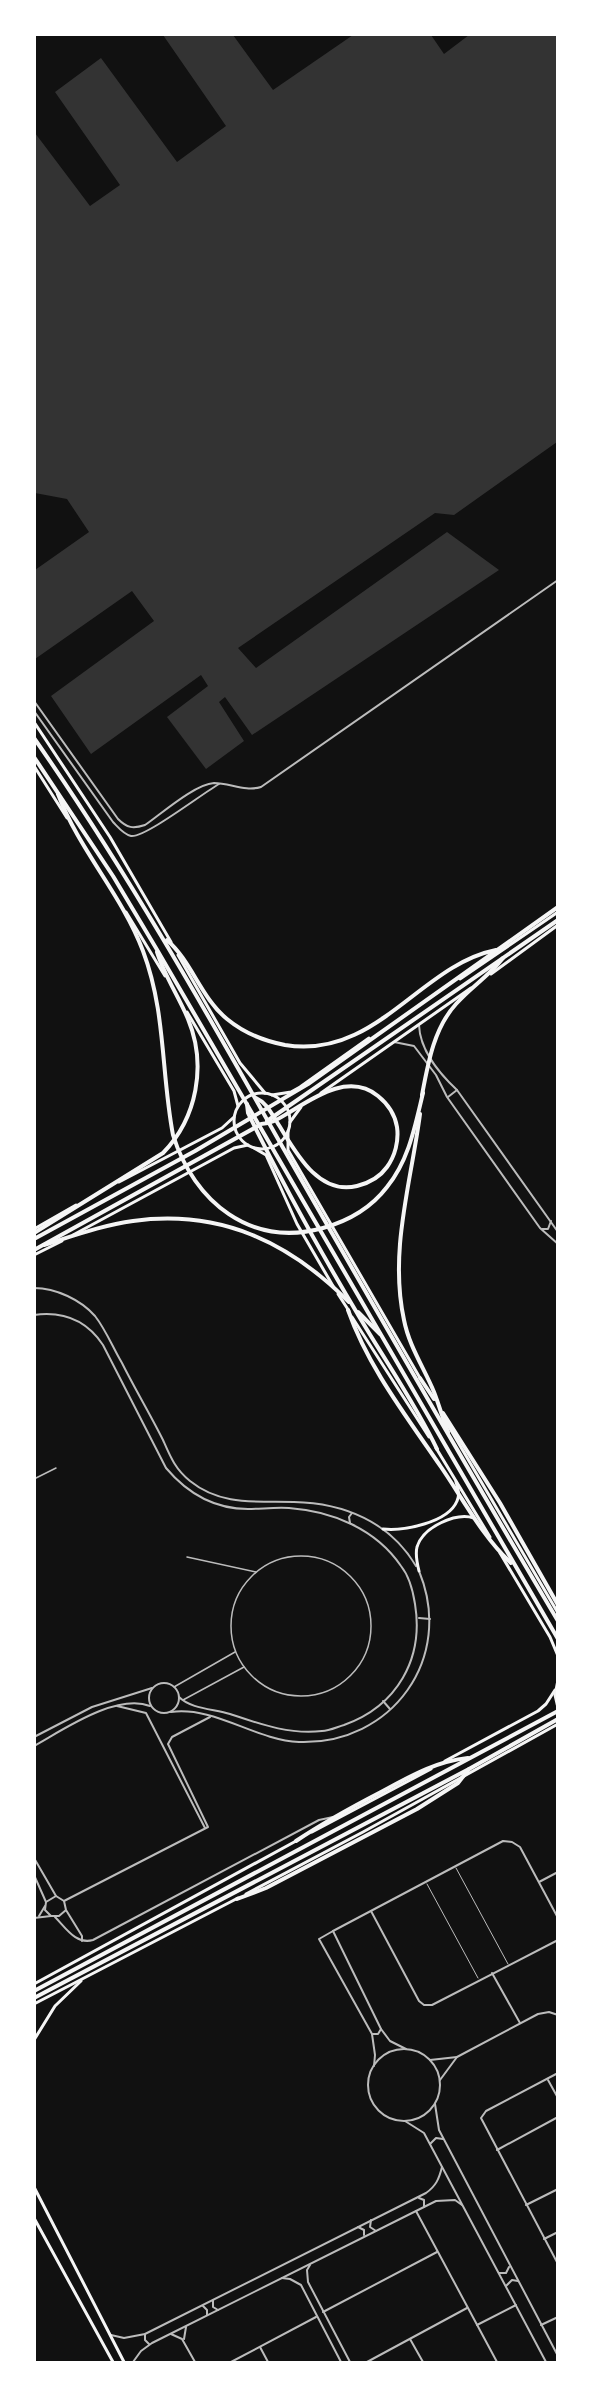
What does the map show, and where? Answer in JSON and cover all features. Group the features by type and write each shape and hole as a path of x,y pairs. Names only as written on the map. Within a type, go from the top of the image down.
{"highway":[{"path":"34,738 104,842 164,938 451,1441 558,1621"},
{"path":"34,757 56,788 156,948 558,1639"},
{"path":"56,788 87,852 131,926 142,950 159,1008 173,1135 179,1152 193,1180 219,1208 237,1220 259,1229 291,1233 330,1226 356,1215 373,1203 398,1171 413,1134 433,1047 443,1023 454,1005 485,979 503,958"},
{"path":"34,1239 195,1151 292,1094 558,907"},
{"path":"34,1250 261,1124 558,920"},
{"path":"164,938 175,949 208,999 228,1019 244,1031 263,1040 300,1046 321,1045 357,1033 379,1021 463,962 480,953 496,950"},
{"path":"34,1231 163,1153 177,1137 190,1112 197,1075 195,1039 156,948"},
{"path":"256,1098 266,1106 271,1114 277,1123 282,1130 301,1159 309,1169 333,1185 353,1187 376,1178 386,1168 396,1149 397,1128 388,1107 376,1095 359,1087 333,1089 322,1094 276,1120 272,1122 261,1124"},
{"path":"423,1093 411,1177 400,1231 399,1289 408,1336 417,1360 434,1392 451,1441"},
{"path":"246,1101 248,1113 280,1176 341,1286 416,1408 437,1449"},
{"path":"44,1245 106,1226 133,1221 173,1219 217,1224 266,1240 309,1265 385,1339"},
{"path":"348,1310 366,1351 389,1389 488,1538 516,1568"},
{"path":"420,1378 487,1479 558,1605"},
{"path":"34,1991 558,1710"},
{"path":"34,1998 470,1769 558,1719"},
{"path":"296,1841 327,1821 422,1770 446,1761 472,1757"},
{"path":"237,1899 266,1888 417,1809 458,1783 470,1769"}],"main road":[{"path":"34,722 127,865 240,1063 265,1093"},
{"path":"34,766 234,1091 238,1106"},
{"path":"272,1095 291,1092 300,1087 558,912"},
{"path":"558,925 305,1103 290,1122 288,1131 288,1150 558,1613"},
{"path":"290,1122 285,1106 272,1095 265,1093 250,1096 238,1106 234,1117 235,1130 248,1145 266,1155 297,1224 348,1310 455,1478 550,1637 558,1656"},
{"path":"34,1231 222,1128 234,1117"},
{"path":"254,1148 264,1149 274,1146 288,1131"},
{"path":"34,1255 234,1148 248,1145"},
{"path":"383,1529 408,1529 423,1526 452,1509 458,1500 455,1478"},
{"path":"419,1571 416,1558 417,1547 427,1531 454,1516 464,1515 473,1518 484,1527"},
{"path":"34,1984 538,1711 546,1704 558,1680"},
{"path":"555,1690 558,1710"},
{"path":"34,2004 363,1832 558,1724"},
{"path":"34,2040 54,2006 84,1978"},
{"path":"34,2187 124,2362"},
{"path":"34,2218 113,2362"}],"street":[{"path":"34,701 118,819 129,828 145,825 209,784 247,789 258,789 265,785 558,580"},
{"path":"34,711 112,822 125,834 132,836 147,831 219,784"},
{"path":"419,1024 420,1041 440,1073 457,1090 558,1232"},
{"path":"414,1046 415,1042 420,1041"},
{"path":"394,1042 414,1046 436,1075 447,1097 540,1228 558,1244"},
{"path":"447,1097 457,1090"},
{"path":"540,1228 548,1229 551,1220"},
{"path":"34,1288 56,1292 70,1298 94,1314 163,1440 174,1465 190,1481 209,1493 229,1500 297,1502 325,1505 355,1512 383,1529 408,1551 419,1571 428,1596 430,1619 428,1648 419,1674 410,1688 390,1709 371,1723 349,1734 323,1740 298,1742 277,1739 188,1711 159,1713 150,1706 139,1703 117,1706 95,1713 34,1746"},
{"path":"34,1315 51,1314 69,1317 88,1327 108,1356 166,1468 192,1493 213,1504 228,1508 288,1508 320,1513 350,1523 388,1548 403,1568 414,1595 418,1619 416,1647 401,1683 383,1701 357,1720 324,1731 290,1732 214,1709 189,1704 179,1697 174,1687 164,1683 92,1707 34,1737"},
{"path":"34,1479 56,1468"},
{"path":"320,1513 324,1512 325,1505"},
{"path":"350,1523 349,1517 355,1512"},
{"path":"187,1557 256,1572"},
{"path":"291,1557 314,1557 335,1565 353,1580 365,1599 371,1620 371,1632 365,1654 345,1681 325,1692 302,1696 280,1693 260,1683 244,1666 235,1652 231,1628 234,1606 244,1586 256,1572 269,1564 291,1557"},
{"path":"418,1619 426,1617 430,1619"},
{"path":"174,1687 235,1652"},
{"path":"182,1700 244,1666"},
{"path":"150,1706 149,1694 152,1688"},
{"path":"171,1712 176,1708 179,1697"},
{"path":"383,1701 390,1709"},
{"path":"117,1706 146,1713 207,1827"},
{"path":"92,1707 95,1713"},
{"path":"78,1713 82,1720"},
{"path":"207,1827 168,1747 168,1742 210,1717"},
{"path":"34,1875 45,1904 53,1917 75,1937 82,1941 93,1940 319,1820 349,1814"},
{"path":"64,1900 207,1827"},
{"path":"333,1931 381,2029 390,2042 419,2053 430,2060 440,2080 439,2096 435,2104 422,2116 405,2121 396,2120 381,2113 371,2099 368,2082 375,2055 372,2034 319,1939 333,1931 370,1911 503,1841 512,1842 520,1847 558,1918"},
{"path":"34,1858 56,1896 64,1900"},
{"path":"539,1882 558,1872"},
{"path":"39,1916 45,1904 56,1896"},
{"path":"64,1900 66,1910 82,1936 82,1941"},
{"path":"34,1918 59,1916 66,1910"},
{"path":"370,1911 419,2001 424,2005 432,2005 558,1940"},
{"path":"492,1973 521,2024"},
{"path":"430,2060 457,2057 543,2012 558,2015"},
{"path":"372,2034 378,2034 381,2029"},
{"path":"374,2066 391,2052 406,2049"},
{"path":"440,2080 457,2057"},
{"path":"558,2073 486,2111 482,2118 558,2264"},
{"path":"547,2079 558,2098"},
{"path":"435,2104 437,2123 443,2139 558,2356"},
{"path":"497,2150 558,2117"},
{"path":"405,2121 424,2133 546,2362"},
{"path":"430,2144 436,2138 443,2139"},
{"path":"110,2335 124,2338 146,2334 202,2306 433,2188 442,2167"},
{"path":"526,2205 558,2189"},
{"path":"417,2197 423,2200 424,2207"},
{"path":"133,2362 150,2344 436,2201 455,2200 462,2205"},
{"path":"416,2211 496,2362"},
{"path":"371,2220 370,2227 376,2231"},
{"path":"357,2227 364,2230 362,2238"},
{"path":"544,2239 558,2232"},
{"path":"323,2312 437,2252"},
{"path":"311,2262 308,2275 315,2295 350,2362"},
{"path":"499,2273 508,2271 509,2265"},
{"path":"282,2278 301,2285 341,2362"},
{"path":"506,2286 509,2281 518,2281"},
{"path":"308,2298 310,2294 315,2295"},
{"path":"213,2300 213,2307 219,2310"},
{"path":"477,2325 516,2305"},
{"path":"202,2306 207,2310 207,2316"},
{"path":"367,2362 468,2307"},
{"path":"231,2362 318,2317"},
{"path":"541,2325 558,2317"},
{"path":"184,2342 186,2326"},
{"path":"146,2334 145,2340 150,2344"},
{"path":"168,2335 176,2335 184,2342 195,2362"},
{"path":"410,2339 423,2362"},
{"path":"260,2347 268,2362"},
{"path":"376,2357 379,2362"}],"lane":[{"path":"455,1867 508,1964"},
{"path":"426,1882 479,1980"}],"shaded area":[{"path":"163,35 233,35 273,90 353,35 431,35 444,54 469,35 557,35 557,442 454,515 435,513 238,648 256,668 447,532 499,570 252,735 225,697 219,702 244,741 206,769 167,717 208,686 201,675 91,754 51,696 154,621 132,591 35,659 35,570 89,532 67,499 35,493 35,133 90,206 120,185 55,92 101,58 177,162 226,126"}]}
